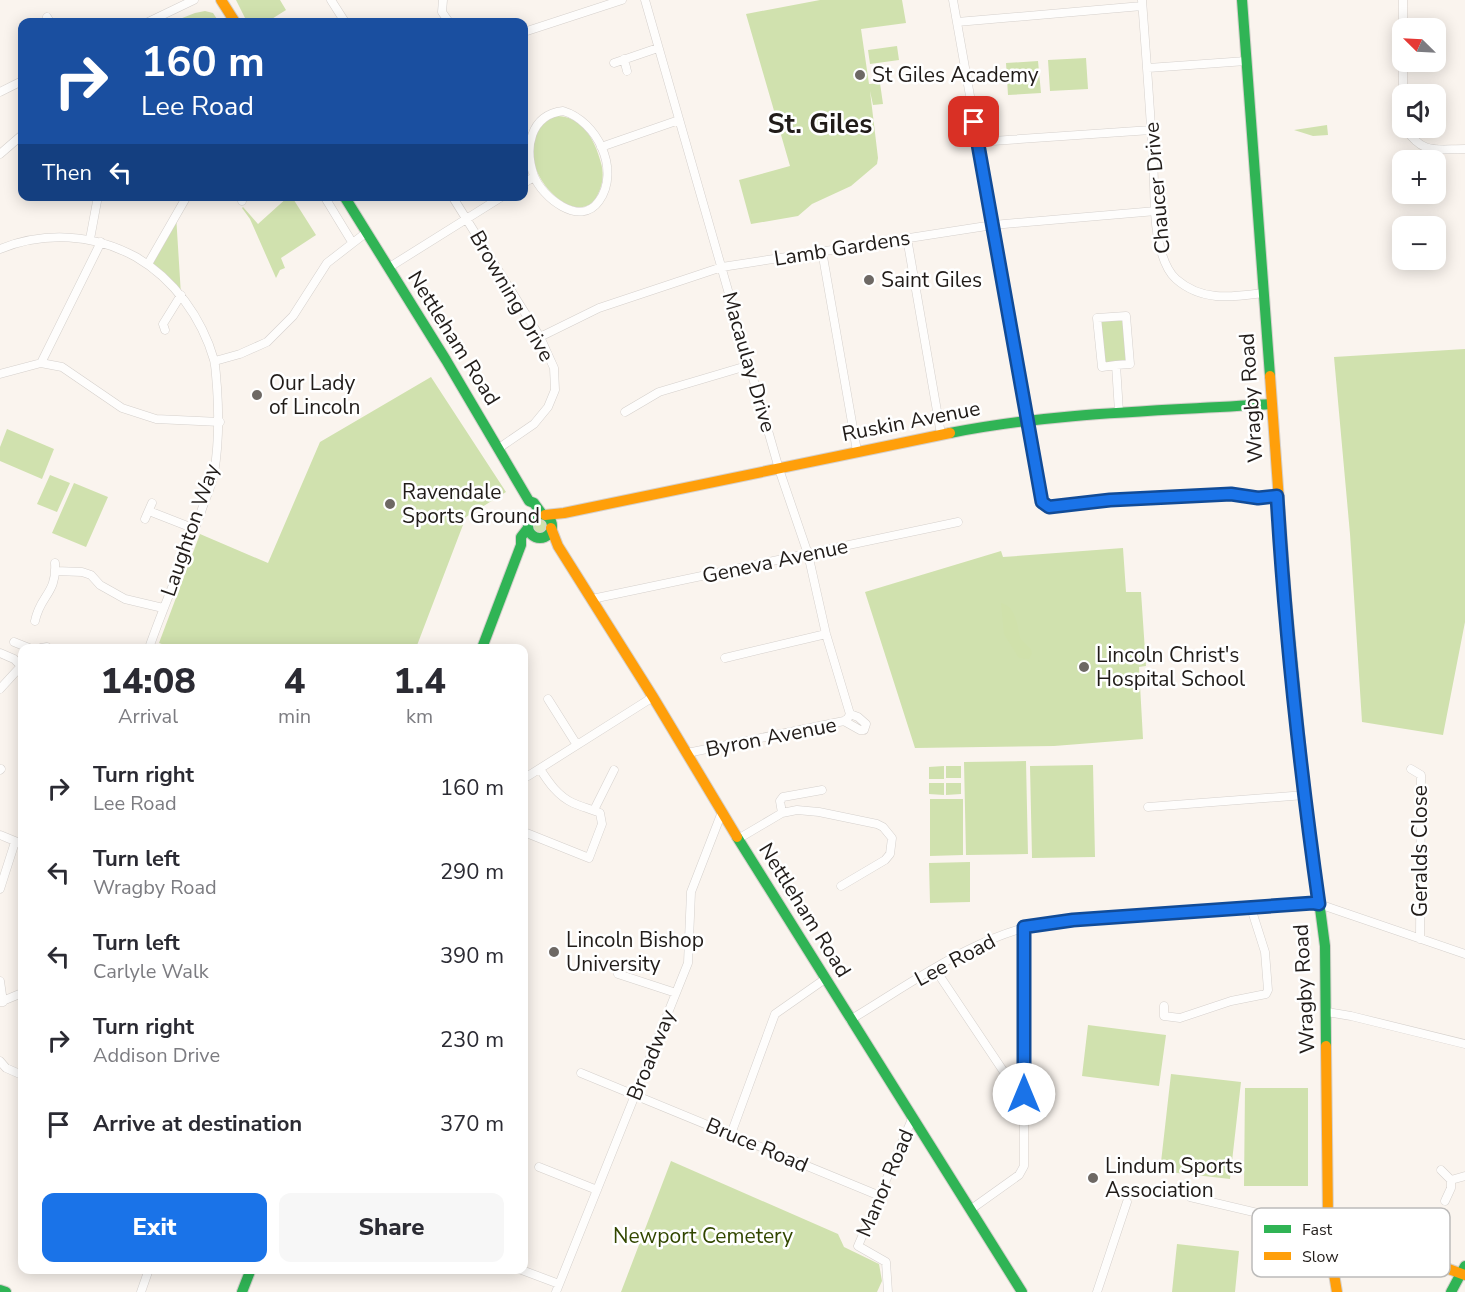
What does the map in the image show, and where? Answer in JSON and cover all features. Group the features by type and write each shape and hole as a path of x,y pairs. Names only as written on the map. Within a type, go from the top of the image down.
{"main road":[{"path":"222,0 233,18"},
{"name":"Wragby Road","path":"1242,0 1290,653 1305,795 1325,946 1330,1208"},
{"name":"Nettleham Road","path":"347,201 499,448 529,501 543,515"},
{"name":"Ruskin Avenue","path":"543,515 564,513 981,427 1119,412 1271,404"},
{"name":"Nettleham Road","path":"529,501 527,507 529,524"},
{"path":"520,545 548,535 551,527 564,513"},
{"path":"483,644 522,535 535,515 543,515 550,520 551,527"},
{"path":"529,524 531,534 558,546"},
{"name":"Nettleham Road","path":"551,527 558,546 653,697 738,839 1022,1292"},
{"path":"1451,1292 1464,1271"},
{"path":"242,1292 249,1274"},
{"name":"Wragby Road","path":"1334,1277 1337,1292"},
{"path":"0,1290 6,1292"}],"street":[{"path":"156,18 194,0"},
{"path":"331,0 342,18"},
{"path":"443,0 441,12 446,18"},
{"path":"528,31 622,0"},
{"name":"Macaulay Drive","path":"645,0 779,469 807,554 826,634 850,714"},
{"path":"953,0 1042,502 1049,507 1110,500 1231,494 1258,498 1277,496"},
{"path":"1403,0 1403,18"},
{"path":"957,22 1142,3"},
{"name":"Chaucer Drive","path":"1142,3 1156,211 1159,244 1164,263 1175,279 1195,292 1210,297 1235,297 1263,293"},
{"path":"614,63 658,48"},
{"path":"624,59 627,71"},
{"path":"1148,68 1246,61"},
{"path":"0,92 18,83"},
{"path":"563,111 588,126 601,147 607,169 606,185 599,201 591,209 579,212 569,210 549,196 534,177 530,141 534,128 542,119 548,114 563,111"},
{"path":"601,147 679,120"},
{"path":"978,142 1151,130"},
{"path":"0,154 18,138"},
{"path":"1411,138 1414,142 1430,149 1465,150"},
{"path":"528,181 534,177"},
{"path":"90,240 97,201"},
{"path":"148,264 184,201"},
{"path":"327,201 352,242"},
{"name":"Browning Drive","path":"455,201 540,337 554,368 552,399 542,416 499,448"},
{"path":"388,268 495,201"},
{"name":"Lamb Gardens","path":"540,337 599,308 722,267 993,225 1156,211"},
{"path":"215,361 240,354 267,342 293,316 327,263 367,232"},
{"name":"Laughton Way","path":"0,249 56,236 101,242 124,251 148,264 182,295 202,328 215,361 220,422 214,475 150,644"},
{"path":"907,238 941,434"},
{"path":"40,363 101,242"},
{"path":"822,251 857,451"},
{"path":"162,326 182,295"},
{"path":"1126,316 1130,364 1116,365 1102,367 1097,318 1126,316"},
{"path":"0,374 40,363 62,368 122,408 156,419 220,422"},
{"path":"625,412 659,392 750,365"},
{"path":"1116,365 1119,412"},
{"path":"145,519 150,507 195,529"},
{"name":"Geneva Avenue","path":"592,599 958,522"},
{"path":"35,621 37,612 51,591 55,567 91,575 100,585 125,599 163,608"},
{"path":"725,658 826,634"},
{"path":"14,642 19,644"},
{"path":"0,653 18,662"},
{"path":"0,689 18,669"},
{"path":"528,776 653,697"},
{"path":"548,699 577,745"},
{"path":"844,721 850,714"},
{"name":"Byron Avenue","path":"687,753 844,721 864,730 866,724 864,721 850,714"},
{"path":"528,834 589,858 602,824 600,813 574,804 561,796 540,769"},
{"name":"Geralds Close","path":"1411,769 1420,775 1420,939"},
{"path":"594,810 614,770"},
{"path":"782,813 780,801 783,797 822,790"},
{"path":"1148,807 1305,795"},
{"path":"738,839 782,813 797,810 819,812 877,824 888,831 892,838 890,854 885,861 844,881"},
{"name":"Broadway","path":"557,1288 688,963 691,892 722,812"},
{"path":"0,835 18,843"},
{"path":"0,889 18,845"},
{"path":"1319,904 1465,954"},
{"name":"Lee Road","path":"850,1020 978,945 1024,927 1073,920 1319,904"},
{"path":"1164,1006 1164,1016 1180,1018 1231,1001 1266,994 1268,990 1265,952 1251,908"},
{"path":"969,1210 1023,1171 1024,927"},
{"path":"934,969 1014,1088 1024,1094"},
{"path":"618,974 676,993"},
{"path":"731,1134 775,1014 825,979"},
{"path":"0,981 2,1002 18,995"},
{"path":"1327,1012 1465,1044"},
{"path":"0,1061 6,1068 18,1073"},
{"name":"Bruce Road","path":"580,1072 879,1196"},
{"name":"Manor Road","path":"888,1292 886,1262 858,1246 912,1119"},
{"path":"539,1167 597,1191"},
{"path":"1441,1170 1451,1180 1451,1188 1444,1201"},
{"path":"1451,1180 1465,1176"},
{"path":"1190,1197 1252,1212"},
{"path":"1097,1292 1127,1202"},
{"path":"141,1292 147,1274"},
{"path":"528,1274 557,1288"}],"green space":[{"path":"236,0 280,0 286,10 273,18 245,18"},
{"name":"St Giles Academy","path":"820,0 902,0 906,23 861,29 869,84 880,83 883,104 873,105 870,91 877,164 851,186 812,204 798,216 751,224 739,180 790,166 746,14"},
{"path":"205,11 213,13 216,18 182,18"},
{"path":"897,46 899,60 870,64 868,50"},
{"path":"1086,58 1088,89 1050,91 1048,60"},
{"path":"1038,61 1041,93 1008,95 1006,63"},
{"path":"553,116 563,116 579,124 595,145 602,171 602,183 598,194 588,206 574,207 559,199 546,186 536,168 532,150 537,131"},
{"path":"1327,125 1328,135 1313,136 1294,130"},
{"path":"283,201 295,201 316,235 281,258 285,268 280,270 276,278 243,207 258,224"},
{"path":"176,215 181,295 148,264"},
{"path":"1126,316 1130,364 1102,367 1097,318"},
{"path":"1465,349 1465,622 1443,735 1362,722 1350,534 1334,357"},
{"name":"Ravendale Sports Ground","path":"431,377 506,492 466,517 418,644 159,643 200,534 268,563 320,442"},
{"path":"7,429 54,449 42,479 0,461 0,447"},
{"path":"50,475 70,483 57,512 37,504"},
{"path":"74,483 108,497 86,547 52,533"},
{"path":"536,518 542,518 547,526 545,532 536,534 531,529 531,523"},
{"name":"Lincoln Christ's Hospital School","path":"1123,548 1126,592 1141,592 1146,666 1139,667 1143,739 1054,746 915,748 865,592 1001,551 1003,557"},
{"path":"1001,603 1013,612 1020,638 1031,649 1032,654 1029,659 1019,658 1004,634"},
{"path":"1026,761 1028,854 966,855 964,762"},
{"path":"1093,765 1095,857 1032,858 1030,766"},
{"path":"944,766 944,779 929,779 929,767"},
{"path":"946,766 961,766 961,778 946,778"},
{"path":"929,783 944,783 944,795 929,794"},
{"path":"946,783 961,783 961,794 946,795"},
{"path":"930,799 963,799 963,855 930,856"},
{"path":"970,862 970,902 930,903 929,863"},
{"path":"1088,1025 1166,1035 1159,1086 1082,1076"},
{"path":"1171,1074 1241,1082 1230,1179 1160,1171"},
{"path":"1245,1088 1308,1088 1308,1186 1244,1186"},
{"name":"Newport Cemetery","path":"671,1161 838,1234 844,1247 879,1264 882,1281 877,1292 621,1292"},
{"path":"1177,1244 1239,1251 1235,1292 1172,1292"}],"traffic: fast":[{"path":"1242,0 1270,376"},
{"path":"347,201 446,360 529,501 534,503 542,514"},
{"path":"950,433 1069,416 1271,404"},
{"path":"540,514 545,515 551,521 552,526 551,531 545,537 540,538 535,537 529,531 528,526 529,521 535,515 540,514"},
{"path":"484,644 521,545 521,537 528,528"},
{"path":"1286,598 1305,795 1325,946 1326,1046"},
{"path":"737,837 1022,1292"},
{"path":"1451,1292 1465,1266"},
{"path":"242,1292 249,1274"},
{"path":"0,1290 6,1292"}],"traffic: slow":[{"path":"221,0 232,18"},
{"path":"1270,376 1286,598"},
{"path":"545,515 564,513 950,433"},
{"path":"551,528 558,546 653,697 737,837"},
{"path":"1326,1046 1328,1208"},
{"path":"1450,1269 1465,1275"},
{"path":"1334,1277 1337,1292"}],"place":[{"name":"St Giles Academy","path":"860,75"},
{"name":"Saint Giles","path":"869,280"},
{"name":"Our Lady of Lincoln","path":"257,395"},
{"name":"Ravendale Sports Ground","path":"390,504"},
{"name":"Lincoln Christ's Hospital School","path":"1084,667"},
{"name":"Lincoln Bishop University","path":"554,952"},
{"name":"Lindum Sports Association","path":"1093,1178"}],"district":[{"name":"St. Giles","path":"820,124"}],"route":[{"path":"974,122 1042,502 1049,507 1110,500 1231,494 1258,498 1277,496 1290,653 1319,904 1073,920 1024,927 1024,1094"}]}
